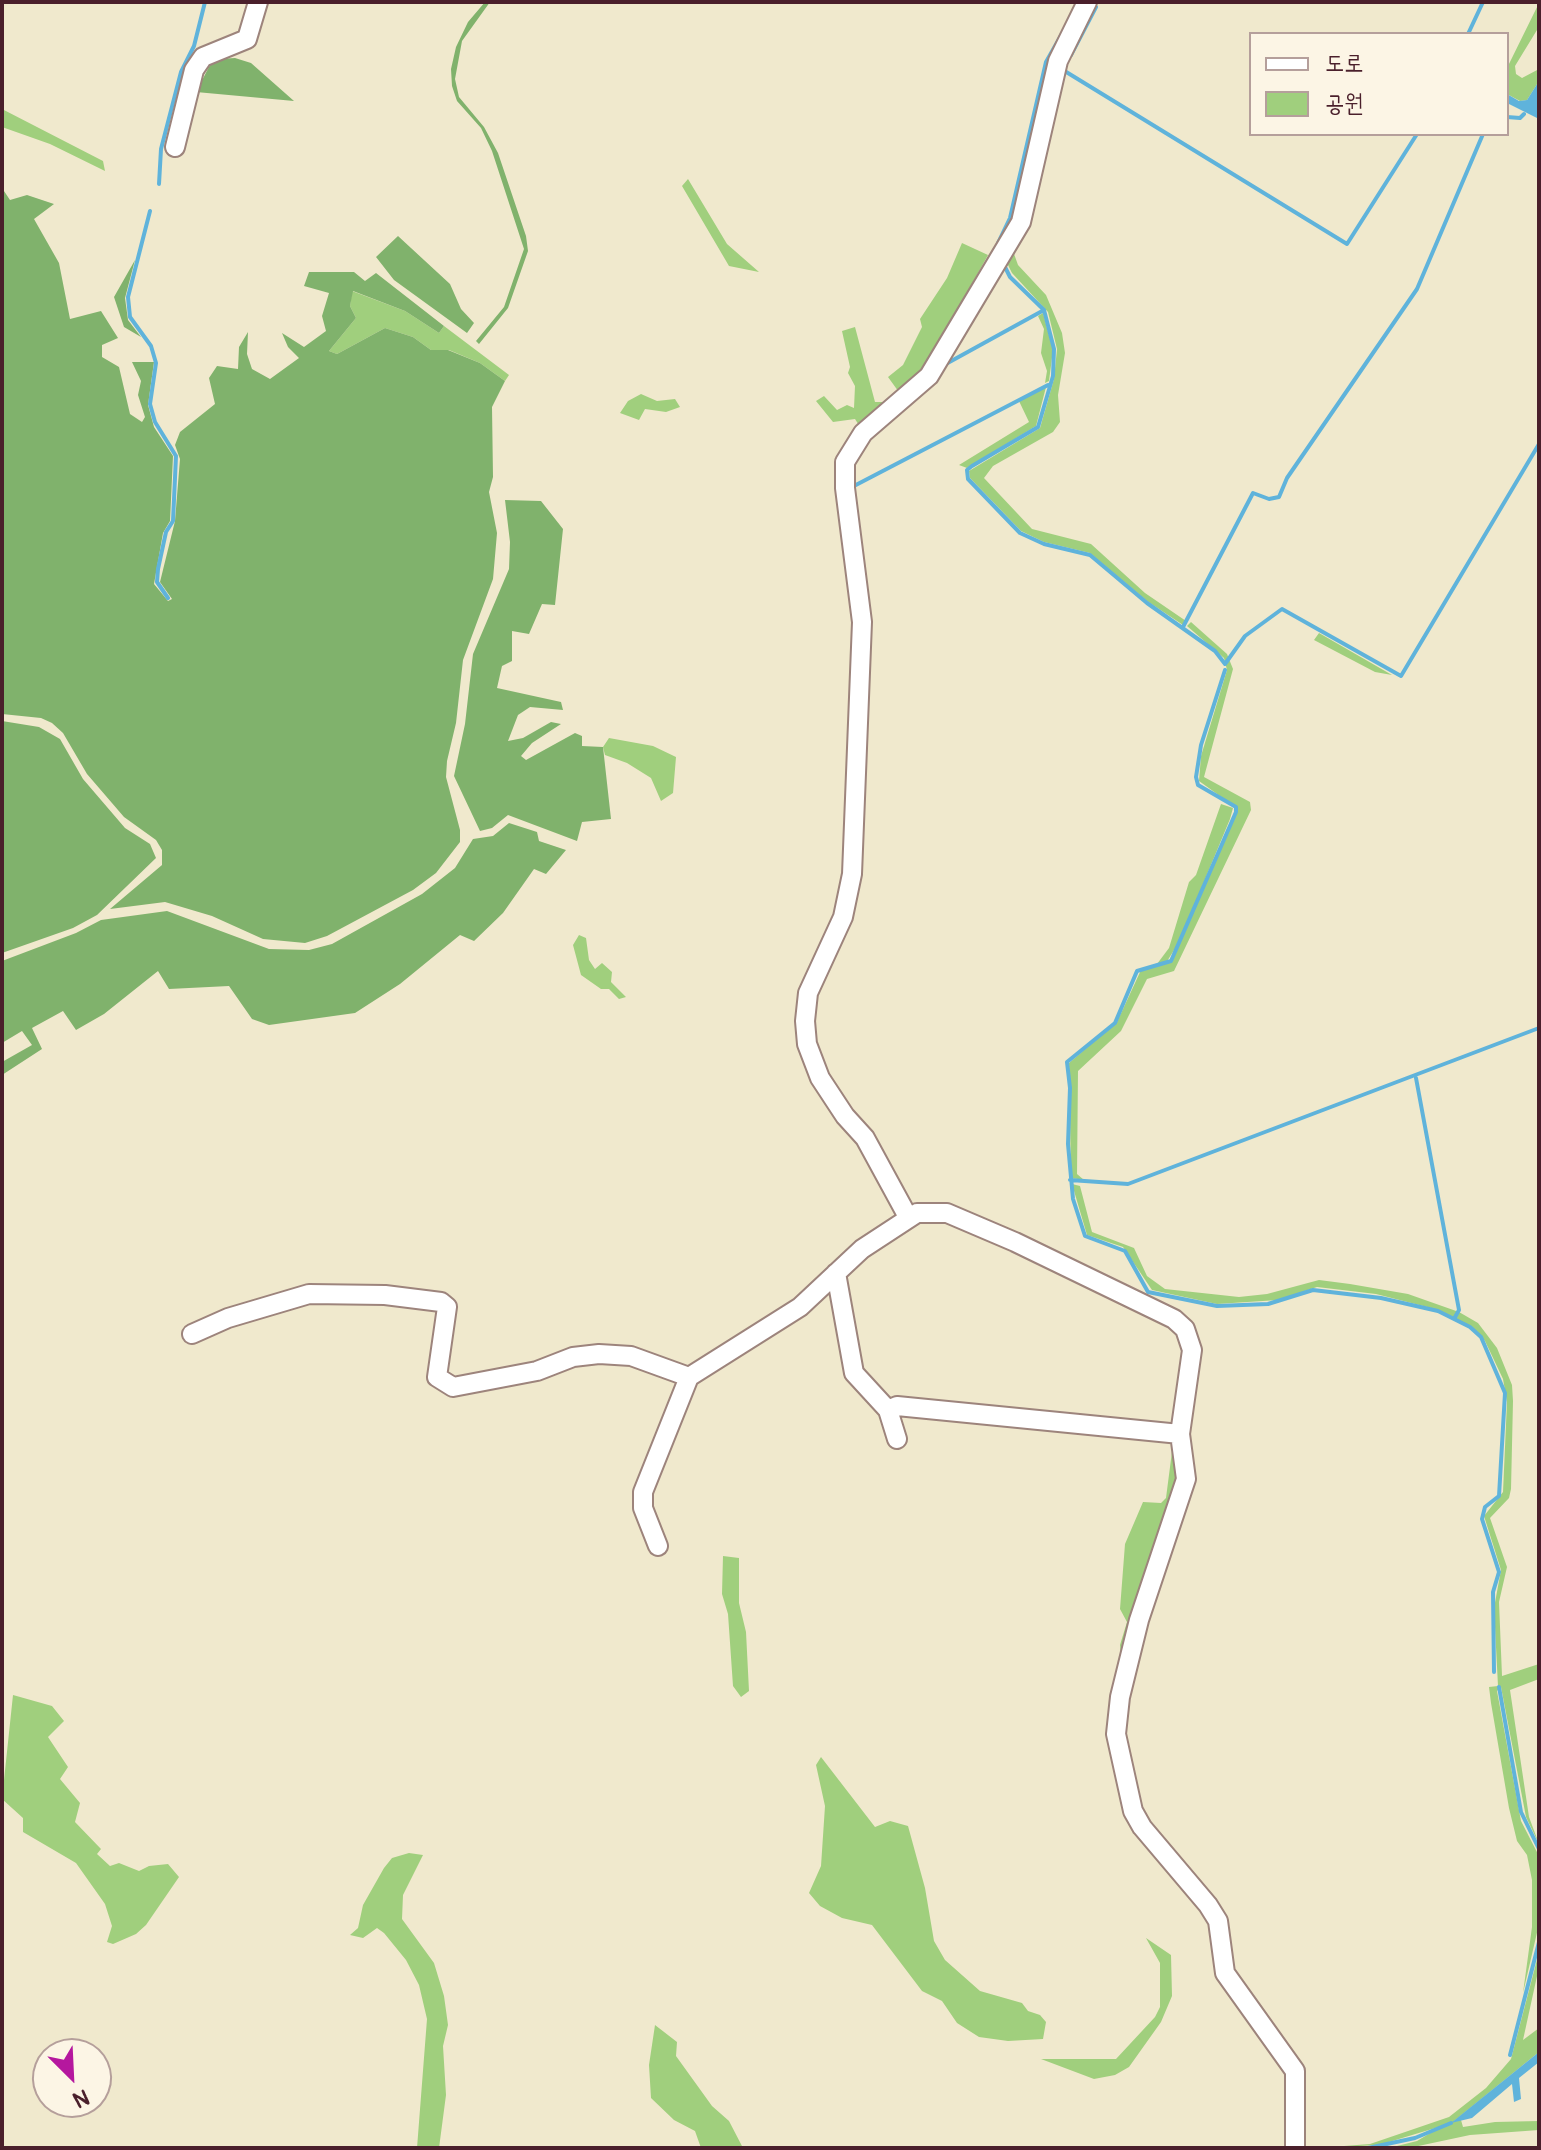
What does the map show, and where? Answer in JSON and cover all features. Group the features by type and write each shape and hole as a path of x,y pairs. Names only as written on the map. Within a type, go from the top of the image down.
{"street":[{"path":"175,147 194,70 203,57 247,39 258,2"},
{"path":"908,1217 865,1138 845,1116 820,1078 807,1044 805,1021 808,993 843,917 852,874 862,622 845,488 845,462 863,433 929,376 1021,222 1058,61 1087,2"},
{"path":"658,1546 643,1508 643,1492 689,1377 701,1366 748,1341 800,1307 886,1229 917,1213 947,1213 1015,1242 1174,1319 1185,1329 1192,1350 1180,1434 1186,1479 1139,1620 1120,1697 1116,1734 1133,1811 1142,1827 1213,1913 1222,1939 1225,1973 1295,2071 1295,2148"},
{"path":"836,1273 854,1373 888,1410 897,1439"},
{"path":"192,1334 228,1318 301,1296 385,1295 441,1302 447,1307 437,1377 453,1387 537,1371 573,1357 599,1354 631,1356 689,1377"},
{"path":"888,1410 897,1406 1180,1434"}],"green space":[{"path":"485,2 490,2 462,41 455,79 459,97 484,127 498,153 526,236 528,251 508,308 479,344 476,341 504,307 524,249 492,151 481,128 457,101 452,86 451,69 456,47 468,22"},
{"path":"1094,2 1098,2 1062,65 1032,200 1013,251 1018,265 1046,295 1062,333 1065,353 1058,395 1060,422 1053,432 993,466 984,478 1032,529 1091,544 1145,593 1186,621 1183,625 1147,601 1090,553 1044,542 1021,531 970,478 969,471 1040,428 1054,379 1057,349 1048,312 1012,273 1005,259 1023,223 1060,62"},
{"path":"1539,3 1537,30 1515,66 1516,74 1522,78 1539,69 1539,81 1527,100 1520,101 1509,95 1509,64"},
{"path":"235,58 251,63 294,101 196,92 210,65 219,59"},
{"path":"2,109 103,161 105,171 50,144 2,127"},
{"path":"688,179 727,244 759,272 729,266 682,186"},
{"path":"2,188 10,200 27,195 54,204 34,219 59,263 70,319 101,311 118,338 102,345 102,357 119,367 130,414 142,422 145,417 138,395 141,381 132,362 154,362 148,405 154,427 173,456 170,521 163,533 154,584 168,601 172,599 160,582 175,521 180,459 175,445 180,432 215,404 209,378 217,366 238,369 239,347 248,332 247,354 252,369 270,379 299,358 288,347 282,333 304,347 326,331 322,316 329,293 304,286 309,272 354,272 365,281 376,273 444,326 439,333 405,311 353,291 350,306 356,318 329,351 337,354 385,328 413,337 431,350 448,350 480,363 505,381 492,407 493,477 489,492 497,533 493,579 463,660 456,723 447,761 446,777 460,830 460,842 436,873 413,890 327,936 305,943 263,939 212,916 165,902 110,909 162,865 162,850 156,840 124,817 87,774 63,733 52,723 41,718 2,714"},
{"path":"398,236 450,284 461,309 474,323 467,333 394,280 376,257"},
{"path":"962,243 988,255 923,372 901,395 888,377 903,365 922,327 920,319 947,278"},
{"path":"135,260 125,298 128,320 141,337 124,327 114,297"},
{"path":"352,291 405,311 439,333 444,326 509,375 505,381 480,363 449,350 431,350 413,337 385,328 337,354 329,351 356,318 350,306"},
{"path":"1043,313 1053,350 1049,381 1045,383 1047,371 1041,353 1044,329 1038,316"},
{"path":"855,327 875,402 892,402 860,427 855,419 833,422 816,401 824,396 837,410 847,405 854,408 855,386 848,373 850,367 842,331"},
{"path":"1046,387 1036,426 967,468 959,465 1029,422 1019,401"},
{"path":"641,394 657,401 675,399 680,407 666,412 645,409 639,420 620,413 628,401"},
{"path":"505,500 541,501 563,529 555,605 542,604 529,634 512,631 512,661 502,666 497,688 561,702 563,710 530,707 518,715 508,741 523,738 551,722 561,724 532,743 521,756 526,760 575,733 582,736 582,746 603,747 611,819 582,822 577,841 508,815 492,828 480,831 454,776 465,724 473,654 509,569 510,542"},
{"path":"1191,622 1227,654 1233,669 1204,777 1250,802 1251,810 1174,971 1147,979 1121,1031 1078,1071 1077,1174 1084,1180 1071,1178 1069,1063 1117,1022 1141,970 1172,962 1238,809 1199,781 1201,756 1227,670 1224,658 1187,626"},
{"path":"1319,633 1392,675 1375,672 1314,640"},
{"path":"2,721 39,727 60,739 83,779 125,828 150,844 156,858 97,915 73,928 2,953"},
{"path":"609,738 653,746 676,757 673,793 661,801 651,778 627,763 605,755 603,747"},
{"path":"1221,804 1233,808 1230,819 1179,942 1166,963 1157,964 1169,948 1189,882 1196,875"},
{"path":"509,823 537,832 539,841 566,850 546,874 534,869 503,913 474,941 460,935 400,984 355,1013 269,1025 252,1019 229,986 169,989 158,971 104,1014 76,1030 63,1011 32,1028 42,1049 2,1075 2,1062 32,1045 22,1031 2,1043 2,961 76,933 101,920 167,911 269,949 309,950 332,944 422,894 455,868 473,839 493,836"},
{"path":"579,935 586,938 589,960 595,969 602,963 612,972 611,982 626,997 619,999 609,989 601,989 581,975 573,945"},
{"path":"1072,1184 1080,1186 1092,1232 1134,1248 1147,1276 1165,1289 1239,1297 1267,1294 1319,1280 1408,1294 1459,1312 1478,1323 1497,1348 1512,1385 1513,1401 1511,1489 1509,1498 1490,1518 1507,1567 1499,1602 1502,1676 1539,1664 1539,1679 1510,1690 1529,1817 1539,1844 1526,1817 1501,1687 1497,1691 1521,1821 1539,1856 1539,1924 1523,1993 1532,1927 1532,1880 1527,1855 1517,1841 1509,1808 1491,1703 1489,1687 1498,1686 1494,1608 1501,1570 1484,1516 1503,1492 1507,1402 1503,1379 1485,1341 1472,1327 1439,1310 1376,1294 1317,1287 1278,1300 1217,1304 1152,1290 1123,1247 1087,1235"},
{"path":"1174,1436 1181,1480 1121,1659 1120,1645 1127,1622 1120,1609 1125,1544 1143,1502 1161,1503 1166,1498"},
{"path":"723,1556 739,1558 739,1603 746,1632 749,1691 741,1697 733,1686 728,1614 722,1594"},
{"path":"13,1695 52,1706 64,1721 48,1737 68,1767 60,1779 80,1803 75,1822 101,1849 97,1854 110,1866 119,1863 139,1871 149,1866 168,1864 179,1877 146,1925 136,1934 113,1944 107,1942 112,1926 105,1904 76,1863 23,1832 23,1818 2,1799"},
{"path":"821,1757 875,1827 890,1821 908,1826 925,1888 934,1941 945,1960 980,1991 1022,2003 1028,2011 1040,2015 1046,2022 1043,2039 1008,2041 979,2037 957,2023 942,2001 922,1991 872,1925 842,1918 820,1906 809,1893 821,1866 825,1806 816,1765"},
{"path":"409,1853 423,1855 403,1895 402,1919 434,1963 444,1996 448,2025 443,2046 446,2095 439,2148 417,2148 427,2019 419,1985 406,1960 384,1933 377,1928 363,1938 350,1935 358,1928 363,1905 384,1868 392,1858"},
{"path":"1146,1938 1171,1955 1172,1996 1161,2022 1129,2067 1115,2075 1094,2079 1041,2059 1116,2059 1155,2017 1160,2007 1160,1963"},
{"path":"1539,1952 1539,1967 1523,2040 1539,2028 1539,2052 1454,2121 1461,2120 1463,2127 1495,2122 1539,2121 1539,2130 1470,2135 1409,2148 1389,2148 1417,2141 1442,2126 1379,2145 1318,2148 1370,2144 1449,2117 1486,2088 1511,2059"},
{"path":"655,2025 677,2042 676,2056 712,2106 729,2121 743,2148 701,2148 695,2131 674,2120 651,2098 649,2065"}],"water":[{"path":"1539,81 1539,119 1509,104 1509,95 1519,101 1527,100"},
{"path":"1539,2052 1539,2062 1519,2078 1521,2099 1514,2102 1512,2084 1472,2118 1451,2123"}],"waterway":[{"path":"159,184 161,149 181,72 194,46 205,2"},
{"path":"1469,32 1483,2"},
{"path":"1071,55 1096,7"},
{"path":"998,243 1010,218 1046,62 1067,25"},
{"path":"1063,70 1347,244 1416,136"},
{"path":"1509,117 1520,118 1524,114"},
{"path":"1183,627 1253,493 1269,499 1279,497 1287,478 1417,289 1482,136"},
{"path":"150,211 128,297 130,317 151,346 156,363 150,404 155,422 176,456 173,521 166,532 157,582 168,598"},
{"path":"1003,263 1010,277 1044,310 1054,349 1053,376 1038,427 972,466 967,470 968,479 1020,533 1044,544 1090,555 1147,603 1215,651 1225,664 1245,636 1282,609 1401,676 1539,444"},
{"path":"944,365 1044,310"},
{"path":"852,487 1048,385"},
{"path":"1225,670 1201,745 1196,777 1198,785 1236,807 1236,812 1171,961 1137,971 1115,1023 1067,1062 1070,1088 1068,1144 1073,1199 1085,1236 1125,1251 1148,1292 1217,1306 1268,1304 1313,1290 1381,1298 1438,1311 1470,1327 1481,1337 1505,1393 1499,1496 1485,1507 1482,1519 1499,1572 1493,1592 1494,1672"},
{"path":"1070,1180 1128,1184 1539,1028"},
{"path":"1416,1078 1459,1310 1454,1319"},
{"path":"1499,1687 1521,1812 1539,1849"},
{"path":"1510,2055 1539,1942"},
{"path":"1368,2148 1415,2138 1451,2123"}]}
